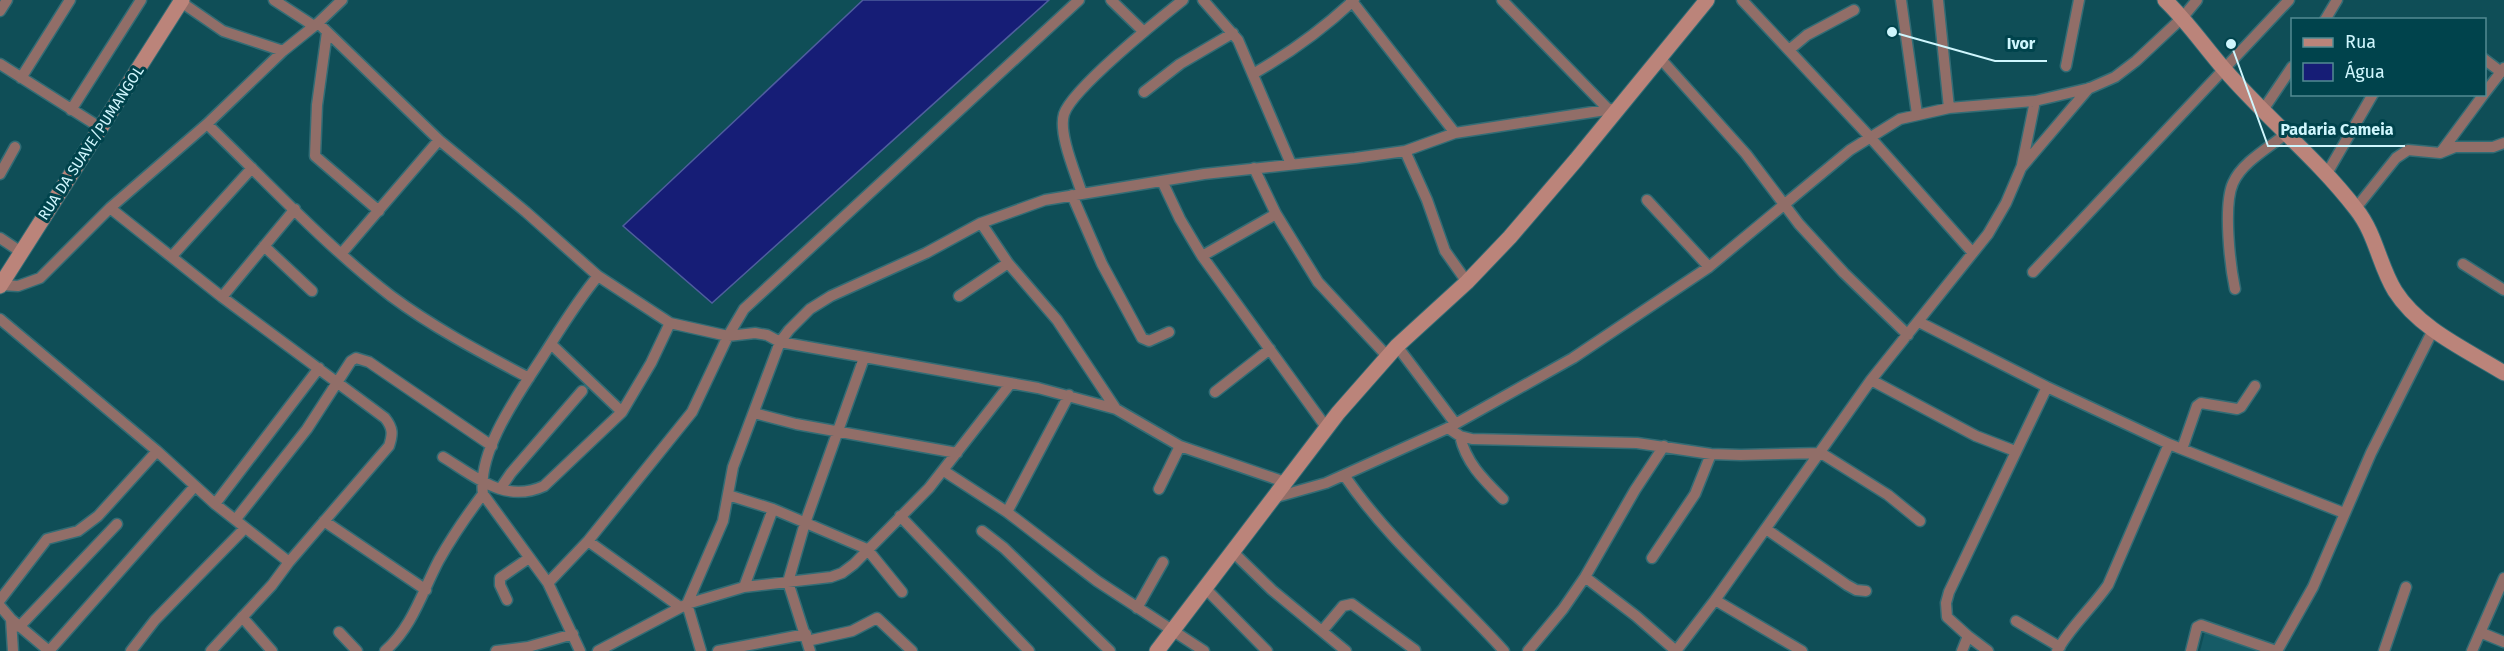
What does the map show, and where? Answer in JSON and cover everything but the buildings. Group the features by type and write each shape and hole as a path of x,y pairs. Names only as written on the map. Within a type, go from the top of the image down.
{"street":[{"path":"0,11 7,0"},
{"path":"21,78 70,0"},
{"path":"71,110 141,0"},
{"path":"274,0 327,32 439,140 526,212 598,276 670,323 728,336 755,333 780,342 1069,395 1116,409 1180,446 1285,482"},
{"path":"0,286 18,286 40,278 110,208 207,124 283,51 316,25 342,0"},
{"path":"548,583 588,541 692,412 728,336 744,309 1079,0"},
{"path":"1111,0 1144,32"},
{"path":"1169,332 1149,341 1142,338 1102,264 1077,194 1063,124 1064,113 1093,79 1183,0"},
{"path":"1203,0 1233,33 1291,164"},
{"path":"1253,74 1284,57 1318,33 1353,0 1455,133"},
{"path":"1502,0 1613,108"},
{"path":"1157,651 1326,427 1392,351 1467,282 1510,237 1613,108 1707,0"},
{"path":"1742,0 1869,136 1972,252"},
{"path":"1901,0 1917,114"},
{"path":"1938,0 1949,108"},
{"path":"2066,66 2079,0"},
{"path":"2165,0 2183,17 2224,69 2356,208 2373,237 2396,292 2433,330 2504,373"},
{"path":"1273,498 1344,475 1451,425 1573,358 1709,267 1869,136 1900,119 1949,108 2035,101 2090,88 2115,77 2183,17 2197,0"},
{"path":"2033,272 2289,0"},
{"path":"2326,18 2337,0"},
{"path":"180,1 223,31 283,51"},
{"name":"RUA DA SUAVE/PUMANGOL","path":"0,286 180,1"},
{"path":"1789,50 1807,35 1854,10"},
{"path":"327,32 313,151 318,159 379,211"},
{"path":"1144,92 1180,64 1233,33"},
{"path":"1659,57 1746,154 1799,224 1844,273 1908,335"},
{"path":"2486,60 2502,70 2486,91"},
{"path":"0,66 101,128"},
{"path":"2263,110 2291,68"},
{"path":"2021,168 2090,88"},
{"path":"2326,175 2372,96"},
{"path":"2440,153 2483,96"},
{"path":"1585,577 1636,616 1676,651 1821,453 1871,380 1988,234 2006,203 2021,168 2035,101"},
{"path":"684,605 723,521 733,467 780,342 810,309 831,296 926,253 981,224 1024,207 1077,194 1254,168 1405,151 1455,133 1613,108"},
{"path":"207,124 341,254 392,297 468,345 529,378"},
{"path":"2235,289 2229,229 2229,201 2233,183 2245,167 2287,133"},
{"path":"341,254 439,140"},
{"path":"2356,208 2402,153 2408,150 2440,153 2455,147 2493,147 2504,143"},
{"path":"0,174 15,147"},
{"path":"1405,151 1427,200 1445,252 1467,282"},
{"path":"172,256 252,168"},
{"path":"1254,168 1276,214 1318,282 1392,351 1460,436 1462,446 1475,470 1503,499"},
{"path":"1162,181 1180,219 1202,256 1326,427"},
{"path":"1647,200 1709,267"},
{"path":"110,208 222,297 385,418 391,426 392,435 389,446 289,562 272,585 211,651"},
{"path":"222,297 295,209"},
{"path":"1202,256 1276,214"},
{"path":"981,224 1008,263 1050,311 1116,409"},
{"path":"0,238 21,252"},
{"path":"264,246 312,291"},
{"path":"960,296 1008,263"},
{"path":"2463,264 2504,290"},
{"path":"580,651 548,583 483,494 482,480 492,446 529,378 565,320 598,276"},
{"path":"0,320 157,451 215,504 289,562"},
{"path":"1919,322 2047,387 2169,444 2344,513"},
{"path":"444,457 500,489 528,493 544,486 622,412 651,363 670,323"},
{"path":"2191,651 2197,627 2201,625 2277,651 2313,587 2371,453 2433,330"},
{"path":"551,344 622,412"},
{"path":"1215,392 1270,349"},
{"path":"236,519 307,429 351,361 362,358 492,446"},
{"path":"808,642 788,582 805,523 864,358"},
{"path":"215,504 319,368"},
{"path":"1871,380 1976,436 2015,452"},
{"path":"598,651 684,605 744,587 831,577 842,573 944,471 1011,383"},
{"path":"2182,449 2197,406 2201,403 2237,409 2241,407 2255,386"},
{"path":"1988,651 1947,617 1946,603 1949,592 2047,387"},
{"path":"500,489 511,473 582,391"},
{"path":"1007,512 1069,395"},
{"path":"753,413 957,453"},
{"path":"1460,436 1472,439 1584,441 1664,446 1711,454 1821,453 1888,495 1920,521"},
{"path":"2016,621 2059,649 2071,629 2096,603 2108,585 2169,444"},
{"path":"1158,489 1180,446"},
{"path":"1528,651 1563,609 1585,577 1635,490 1664,446"},
{"path":"0,600 47,539 78,531 98,516 157,451"},
{"path":"1652,558 1695,494 1711,454"},
{"path":"944,471 1007,512 1097,581 1204,651"},
{"path":"1344,475 1363,503 1391,535 1472,615 1504,651"},
{"path":"0,606 15,623 49,651 195,486"},
{"path":"385,651 407,626 439,561 462,521 483,494"},
{"path":"728,495 773,509 867,549 902,592"},
{"path":"744,587 773,509"},
{"path":"900,516 1029,651"},
{"path":"324,521 426,590"},
{"path":"13,651 15,623 117,524"},
{"path":"131,651 155,620 245,528"},
{"path":"1766,529 1847,585 1856,590 1866,591"},
{"path":"982,531 1004,548 1110,651"},
{"path":"588,541 684,605 701,651"},
{"path":"1233,552 1272,590 1346,651"},
{"path":"507,600 500,585 500,578 529,558"},
{"path":"1137,608 1163,562"},
{"path":"2472,651 2482,633 2504,578"},
{"path":"2384,651 2406,587"},
{"path":"1205,588 1267,651"},
{"path":"1715,600 1802,651"},
{"path":"1322,631 1343,606 1352,604 1414,650"},
{"path":"242,617 272,651"},
{"path":"718,651 808,642 852,631 877,618 912,651"},
{"path":"339,632 357,651"},
{"path":"2482,633 2504,642"},
{"path":"496,651 529,649 573,634"},
{"path":"1962,651 1968,636"}],"shaded area":[{"path":"2206,628 2270,651 2200,651"}],"water":[{"path":"863,0 1049,0 712,303 623,226"}],"place":[{"name":"Ivor","path":"1892,32"},
{"name":"Padaria Cameia","path":"2231,44"}]}
